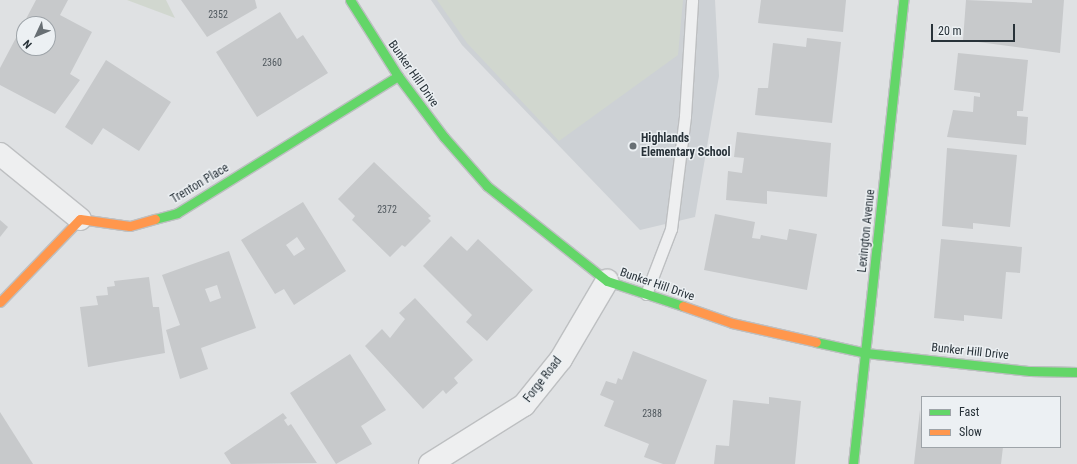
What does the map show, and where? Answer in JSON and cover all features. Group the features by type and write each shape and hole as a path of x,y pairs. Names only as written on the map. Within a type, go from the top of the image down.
{"street":[{"name":"Bunker Hill Drive","path":"350,0 398,76 444,137 487,186 607,281 732,323 866,353 1030,371 1077,372"},
{"name":"Lexington Avenue","path":"853,464 903,0"},
{"name":"Trenton Place","path":"80,219 130,226 177,213 398,76"},
{"path":"0,154 80,219 0,302"},
{"name":"Forge Road","path":"430,464 524,405 561,359 607,281"}],"lane":[{"path":"646,294 671,228 685,116 692,0"}],"shaded area":[{"path":"127,0 166,0 175,18"},
{"name":"Highlands Elementary School","path":"431,0 715,0 719,76 695,217 640,230 462,45"},
{"path":"437,0 683,0 678,55 559,141 467,43"}],"building":[{"path":"36,0 68,0 60,15 92,32 70,74 80,80 55,114 0,85 0,68 16,38 16,56 56,56 56,16 28,16"},
{"path":"181,0 255,0 257,8 207,37"},
{"path":"761,0 846,0 843,32 758,23"},
{"path":"966,0 1032,3 1032,0 1064,0 1060,53 963,40"},
{"path":"280,12 297,39 303,35 328,73 257,117 216,52"},
{"path":"807,38 841,42 832,123 755,115 758,88 768,88 773,43 806,47"},
{"path":"958,53 1028,60 1023,111 1017,111 1017,116 1028,117 1026,145 947,137 953,110 973,112 974,96 980,97 980,93 954,90"},
{"path":"106,60 171,102 139,151 103,128 92,145 65,127"},
{"path":"737,132 831,143 827,197 767,191 767,204 726,200 728,171 742,173 744,158 734,157"},
{"path":"947,148 1017,155 1010,227 973,223 973,229 942,226"},
{"path":"374,162 431,216 428,218 431,221 405,247 402,245 390,257 352,220 355,216 338,199"},
{"path":"303,202 346,271 294,305 284,289 275,294 241,240","holes":["297,237 305,249 294,256 286,245"]},
{"path":"715,214 755,222 752,238 760,239 761,235 787,240 789,229 817,234 807,290 704,270"},
{"path":"0,220 8,227 0,237"},
{"path":"451,236 467,251 478,239 533,290 487,341 466,322 472,315 423,266"},
{"path":"941,239 1022,247 1020,273 1006,272 1002,319 964,315 964,321 934,318"},
{"path":"229,251 256,328 201,348 208,369 180,379 166,330 180,325 162,275","holes":["217,285 221,298 210,302 205,289"]},
{"path":"149,277 153,307 159,307 165,353 88,367 80,307 98,305 96,296 108,295 107,287 115,286 114,281"},
{"path":"415,298 473,360 454,378 458,383 446,394 443,390 423,409 365,346 382,329 390,338 405,319 399,313"},
{"path":"633,351 707,380 675,464 663,464 644,457 649,444 604,426 614,401 600,395 606,381 616,384 618,378 622,380"},
{"path":"350,354 386,410 361,426 372,444 336,464 290,393"},
{"path":"769,397 801,401 795,464 714,464 716,445 729,446 733,400 769,404"},
{"path":"920,410 921,448 1003,448 1001,464 914,464"},
{"path":"0,412 33,464 0,464"},
{"path":"283,413 287,418 284,420 288,426 291,424 317,463 231,464 224,453"}],"traffic: fast":[{"path":"350,0 398,76 444,137 487,186 607,281 683,306"},
{"path":"853,464 903,0"},
{"path":"155,219 177,213 398,76"},
{"path":"816,342 866,353 1030,371 1077,372"}],"traffic: slow":[{"path":"0,302 80,219 130,226 155,219"},
{"path":"683,306 732,323 816,342"}],"place":[{"name":"Highlands Elementary School","path":"633,146"}]}
